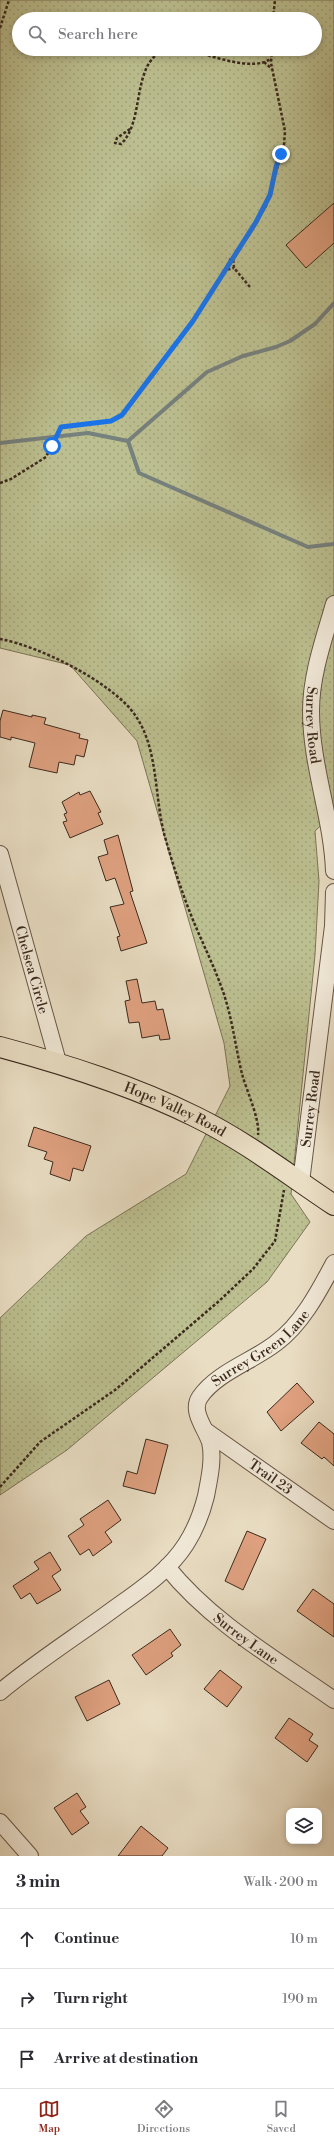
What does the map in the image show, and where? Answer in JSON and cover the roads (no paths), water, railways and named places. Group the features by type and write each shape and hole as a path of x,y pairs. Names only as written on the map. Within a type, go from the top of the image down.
{"main road":[{"name":"Hope Valley Road","path":"0,1047 58,1062 112,1081 197,1117 255,1151 293,1184 334,1205"}],"street":[{"name":"Surrey Road","path":"334,604 318,662 311,710 316,768 332,848 334,871"},
{"name":"Chelsea Circle","path":"0,854 58,1062"},
{"name":"Surrey Road","path":"293,1184 332,949 334,892"},
{"name":"Surrey Green Lane","path":"206,1431 197,1409 198,1399 205,1390 265,1351 288,1332 322,1286 334,1263"},
{"name":"Trail 23","path":"206,1431 334,1522"},
{"path":"0,1692 133,1595 167,1567 186,1544 204,1502 211,1457 206,1431"},
{"name":"Surrey Lane","path":"167,1567 184,1589 210,1613 334,1700"},
{"path":"0,1822 30,1856"}],"waterway":[{"path":"128,441 207,372 243,356 276,347 290,341 315,324 334,303"},
{"path":"0,443 88,433 128,441"},
{"path":"128,441 139,473 308,547 334,544"}]}
